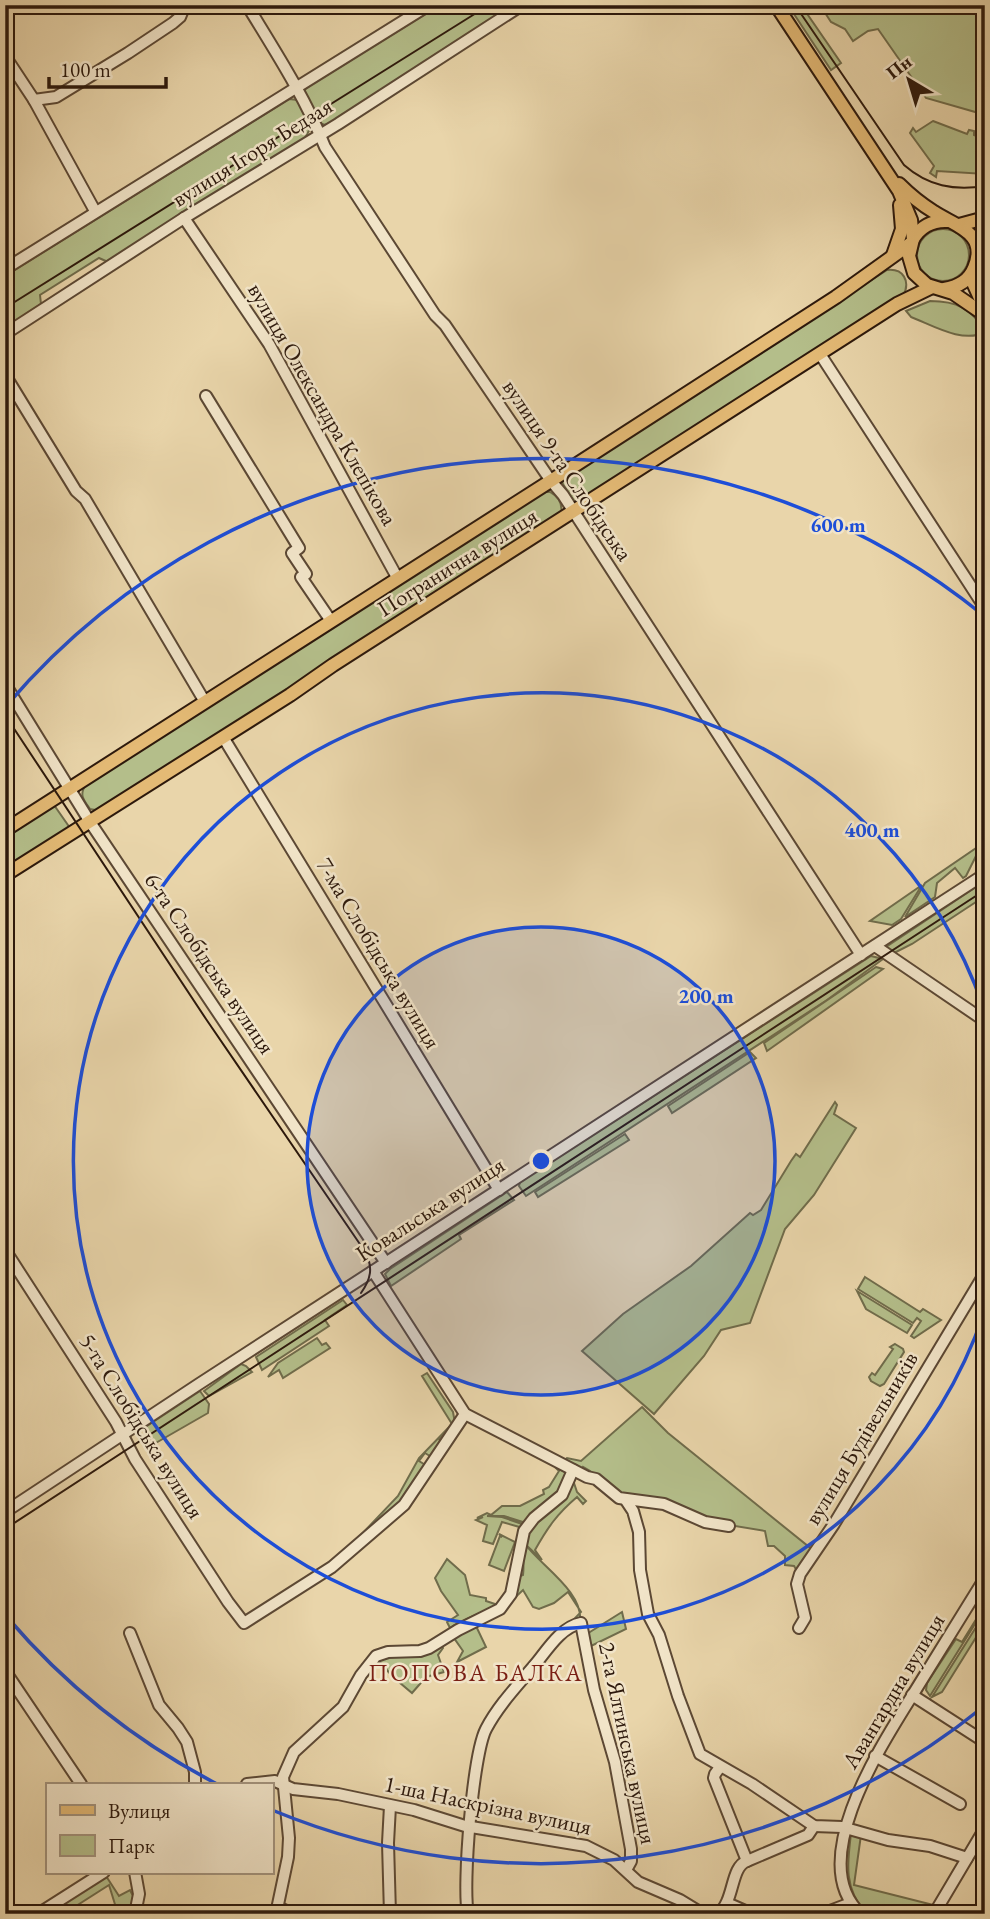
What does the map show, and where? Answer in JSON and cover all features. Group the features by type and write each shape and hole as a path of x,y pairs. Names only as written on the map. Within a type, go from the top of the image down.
{"main road":[{"path":"776,5 890,176 908,212 912,241 909,256 914,273 922,282 970,303 985,314"},
{"path":"890,176 915,199 968,232 975,242 985,289"},
{"path":"888,262 900,241 902,229 900,204 890,176"},
{"path":"912,241 920,229 930,223 954,223 985,218"},
{"name":"Погранична вулиця","path":"5,830 551,481 888,262 912,241"},
{"path":"938,288 961,284 979,263"},
{"path":"979,263 985,309"},
{"name":"Погранична вулиця","path":"5,875 897,304 938,288"}],"street":[{"path":"34,100 56,97 128,54 180,17 185,5"},
{"name":"вулиця 9-та Слобідська","path":"247,5 297,88 325,147 435,315 445,325 574,513 861,955"},
{"name":"вулиця Ігоря Бедзая","path":"5,269 429,5"},
{"name":"вулиця Ігоря Бедзая","path":"5,334 522,5"},
{"path":"5,56 34,100 95,211"},
{"name":"вулиця Олександра Клепікова","path":"184,218 269,344 398,579"},
{"path":"820,354 985,608"},
{"path":"5,375 76,491 85,499 205,702"},
{"path":"206,396 299,548 292,553 306,574 301,577 331,621"},
{"name":"6-та Слобідська вулиця","path":"5,684 90,822 386,1263"},
{"name":"7-ма Слобідська вулиця","path":"223,737 499,1190"},
{"name":"Ковальська вулиця","path":"5,1512 985,874"},
{"path":"876,946 985,1021"},
{"name":"5-та Слобідська вулиця","path":"5,1250 123,1435 140,1467 244,1623 332,1567 404,1505 466,1414"},
{"path":"373,1271 466,1414 588,1478 596,1479 619,1498 664,1503 705,1522 729,1526"},
{"name":"вулиця Будівельників","path":"799,1628 805,1618 797,1584 800,1574 841,1513 985,1273"},
{"path":"293,1914 277,1910 288,1857 289,1838 283,1777 294,1752 343,1707 361,1675 376,1656 387,1652 420,1651 429,1648 457,1630 500,1609 511,1594 524,1531 537,1515 562,1495 573,1469"},
{"path":"625,1499 633,1511 639,1532 640,1570 648,1616 659,1635 698,1752 814,1826 838,1826 846,1830 930,1846 967,1858"},
{"name":"Авангардна вулиця","path":"851,1903 841,1875 846,1830 856,1797 875,1756 985,1578"},
{"name":"2-га Ялтинська вулиця","path":"471,1827 477,1756 486,1727 551,1646 570,1627 581,1623 594,1690 615,1762 631,1846 631,1861 626,1870"},
{"path":"130,1633 159,1706 187,1742 195,1772 195,1783"},
{"path":"5,1671 79,1783"},
{"path":"912,1695 985,1742"},
{"path":"875,1756 960,1804"},
{"path":"720,1767 714,1778 747,1861"},
{"name":"1-ша Наскрізна вулиця","path":"254,1783 269,1781 390,1806 471,1827 586,1846 604,1853 641,1884 676,1898 704,1914"},
{"path":"390,1806 390,1914"},
{"path":"718,1914 727,1903 741,1863 754,1860 804,1837 814,1826"},
{"path":"468,1914 467,1875 471,1827"},
{"path":"934,1914 983,1836"},
{"path":"38,1914 101,1874"},
{"path":"135,1874 139,1894 135,1914"},
{"path":"727,1903 752,1914"},
{"path":"822,1914 851,1903 861,1914"}],"green space":[{"path":"440,5 512,5 330,123 325,125 317,122 303,93 306,88"},
{"path":"788,5 801,5 841,63 831,70"},
{"path":"820,5 985,5 985,117 926,98 878,29 868,31 853,41 845,29 831,22"},
{"path":"289,99 298,100 311,127 305,138 108,262 99,258 40,295 41,304 5,328 5,276"},
{"path":"933,121 967,134 969,130 974,131 974,135 985,139 985,174 937,171 936,177 930,173 934,166 910,133 913,128 916,132"},
{"path":"943,229 962,236 969,255 962,274 943,281 924,274 917,255 924,236"},
{"path":"887,270 897,271 904,277 906,285 903,296 576,505 561,481"},
{"path":"930,301 955,304 975,317 985,332 957,335 911,317 906,311"},
{"path":"543,492 550,492 558,499 561,514 101,811 90,809 82,794 86,784"},
{"path":"54,805 70,828 5,870 5,836"},
{"path":"982,844 966,876 963,878 955,868 937,883 935,897 905,917 925,883"},
{"path":"985,881 985,896 912,944 894,953 886,947"},
{"path":"922,885 901,919 892,925 870,921"},
{"path":"871,956 883,959 827,1000 526,1196 519,1186 520,1182"},
{"path":"876,967 883,969 767,1051 764,1043"},
{"path":"750,1052 756,1058 672,1113 668,1106"},
{"path":"835,1102 837,1105 834,1114 856,1128 814,1195 785,1229 750,1323 721,1330 704,1356 654,1414 582,1351 623,1314 691,1266 750,1213 753,1215 761,1210 791,1161 796,1154 800,1157"},
{"path":"625,1134 629,1140 538,1197 535,1192"},
{"path":"507,1192 514,1200 459,1235 461,1239 391,1286 385,1274 390,1269"},
{"path":"865,1277 920,1312 923,1309 941,1320 914,1338 911,1336 921,1321 917,1318 913,1323 858,1289"},
{"path":"857,1291 912,1325 907,1333 866,1309"},
{"path":"343,1300 347,1305 325,1320 329,1326 262,1370 256,1357"},
{"path":"317,1338 322,1345 326,1343 330,1348 283,1378 279,1370 268,1377 278,1363"},
{"path":"895,1344 904,1352 884,1384 880,1386 869,1377 872,1373 875,1375 893,1349 890,1347"},
{"path":"241,1364 252,1372 209,1396 204,1391"},
{"path":"427,1373 453,1412 455,1423 446,1438 443,1435 439,1439 442,1444 433,1458 425,1453 419,1461 427,1466 403,1503 358,1538 398,1496 419,1458 452,1424 422,1376"},
{"path":"200,1391 209,1404 208,1413 154,1444 144,1428"},
{"path":"642,1407 668,1433 814,1551 797,1571 794,1566 785,1565 785,1556 774,1546 768,1546 765,1531 705,1521 626,1498 589,1474 590,1471 583,1467 581,1471 564,1461 567,1458 581,1461"},
{"path":"555,1467 566,1472 564,1486 526,1523 504,1516 487,1516 502,1517 525,1525 523,1528 502,1522 493,1544 483,1541 487,1525 476,1520 483,1517 477,1518 487,1513 491,1515 502,1506 520,1506 544,1494 543,1490 549,1487 559,1471"},
{"path":"573,1480 577,1492 586,1501 583,1504 577,1497 553,1521 535,1550 542,1560 525,1544 569,1590 578,1608 568,1592 554,1603 539,1609 533,1607 523,1590 505,1607 512,1599 520,1576 523,1575 523,1549 527,1533 537,1519 563,1496"},
{"path":"499,1534 515,1542 504,1571 489,1565 500,1536 502,1537"},
{"path":"447,1559 465,1575 470,1595 486,1598 486,1601 498,1605 450,1628 447,1622 458,1615 435,1578"},
{"path":"985,1605 930,1696 926,1690 927,1683 956,1639 962,1642"},
{"path":"622,1612 626,1629 589,1647 587,1635"},
{"path":"580,1613 580,1622 571,1624 554,1640"},
{"path":"985,1613 985,1623 942,1692 932,1697"},
{"path":"476,1626 486,1647 457,1662 463,1651 454,1638"},
{"path":"441,1645 443,1648 438,1655 444,1672 426,1677 412,1693 377,1659"},
{"path":"851,1834 861,1835 854,1885 969,1914 866,1913 854,1895 849,1876"},
{"path":"106,1876 119,1896 130,1890 132,1894 137,1891 132,1914 118,1914 109,1885 65,1913 60,1902"}],"tram line":[{"path":"5,308 489,5"},
{"path":"795,5 904,165 922,178 942,185 963,188 985,186"},
{"path":"5,715 206,1019 366,1253 370,1273 361,1293"},
{"path":"5,1529 985,890"}],"district":[{"name":"ПОПОВА БАЛКА","path":"476,1672"}]}
